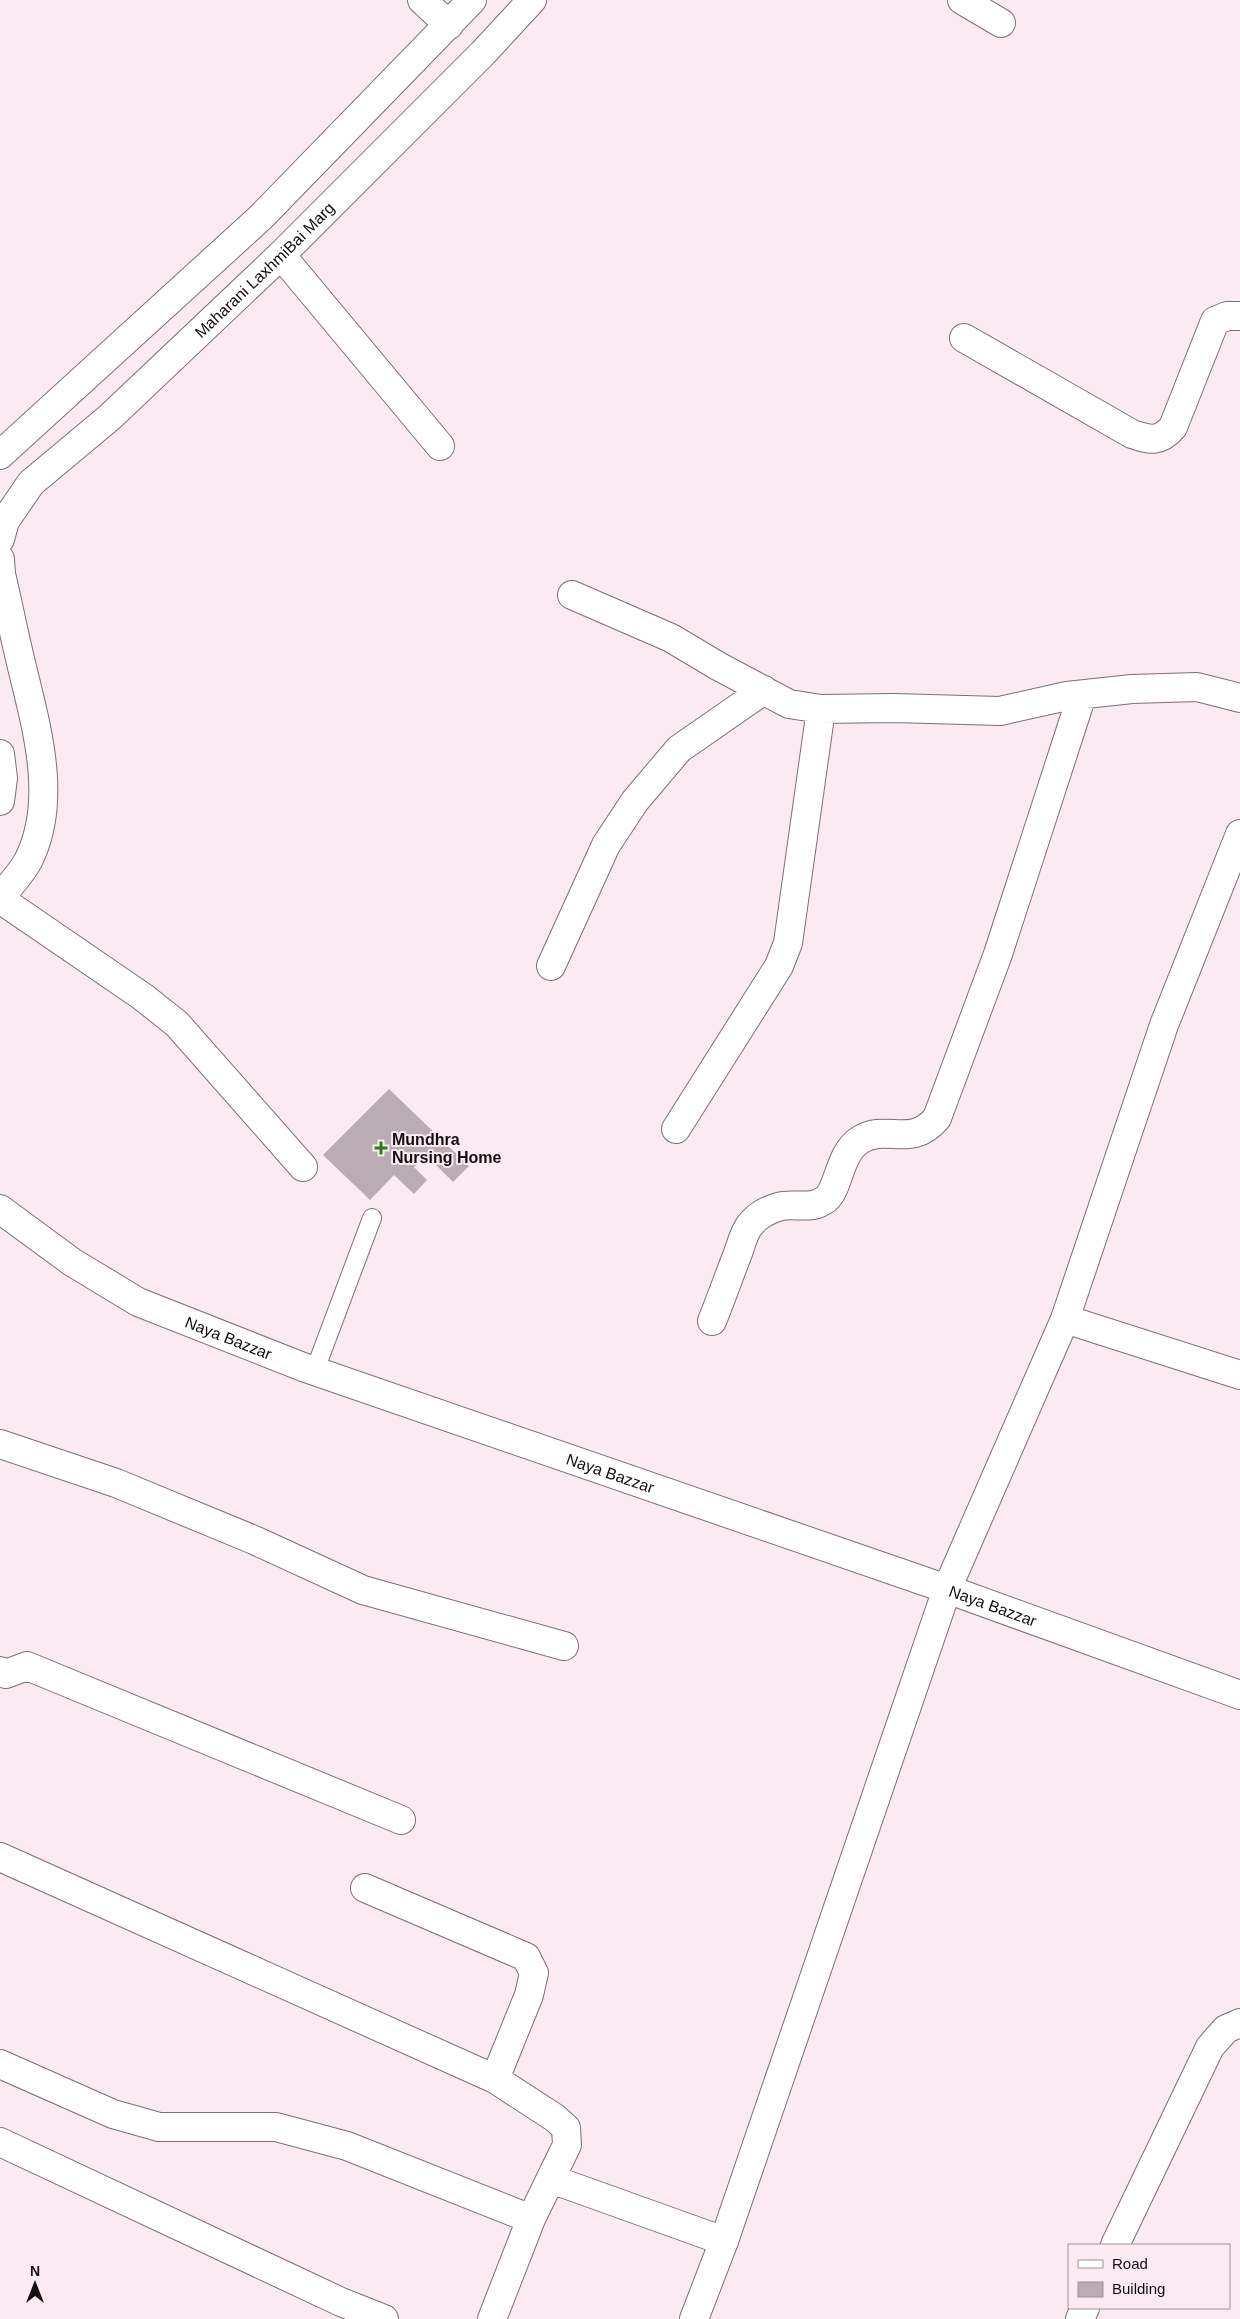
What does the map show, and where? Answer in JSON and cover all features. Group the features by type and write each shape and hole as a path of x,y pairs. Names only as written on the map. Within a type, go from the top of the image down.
{"street":[{"path":"422,0 449,25"},
{"path":"0,456 261,217 472,0"},
{"name":"Maharani LaxhmiBai Marg","path":"0,539 5,521 32,483 110,417 281,255 476,60 532,0"},
{"path":"962,0 1001,23"},
{"path":"281,255 440,446"},
{"path":"964,338 1132,434 1150,440 1165,436 1173,426 1215,321 1226,316 1240,316"},
{"path":"0,559 3,584 35,723 43,770 41,814 35,844 27,863 0,898 143,997 177,1024 303,1167"},
{"path":"572,596 671,638 789,704 821,710 894,708 1000,711 1082,695 1132,689 1197,687 1240,698"},
{"path":"551,966 606,845 635,801 679,750 764,690"},
{"path":"712,1321 748,1226 762,1213 783,1206 806,1207 818,1204 828,1198 847,1153 859,1140 873,1134 914,1134 928,1129 937,1118 998,954 1082,695"},
{"path":"676,1128 779,966 788,943 821,710"},
{"path":"0,754 3,778 0,801"},
{"path":"694,2319 724,2241 947,1589 1065,1319 1164,1025 1240,834"},
{"name":"Naya Bazzar","path":"0,1209 72,1262 138,1302 315,1370 947,1589 1240,1696"},
{"path":"1065,1319 1240,1375"},
{"path":"0,1444 116,1482 254,1540 363,1590 564,1646"},
{"path":"0,1671 6,1674 27,1666 402,1820"},
{"path":"0,1857 495,2079 556,2118 566,2128 567,2145 531,2219 492,2319"},
{"path":"365,1888 526,1956 534,1973 529,1995 495,2079"},
{"path":"1115,2244 1210,2047 1226,2029 1240,2023"},
{"path":"0,2064 113,2114 159,2127 276,2127 347,2146 531,2219"},
{"path":"0,2142 337,2310 384,2319"},
{"path":"551,2179 724,2241"}],"lane":[{"path":"315,1370 372,1218"}],"building":[{"path":"389,1089 469,1166 453,1182 426,1155 414,1167 427,1180 414,1194 394,1175 370,1200 323,1155"}],"place":[{"name":"Mundhra Nursing Home","path":"381,1148"}]}
